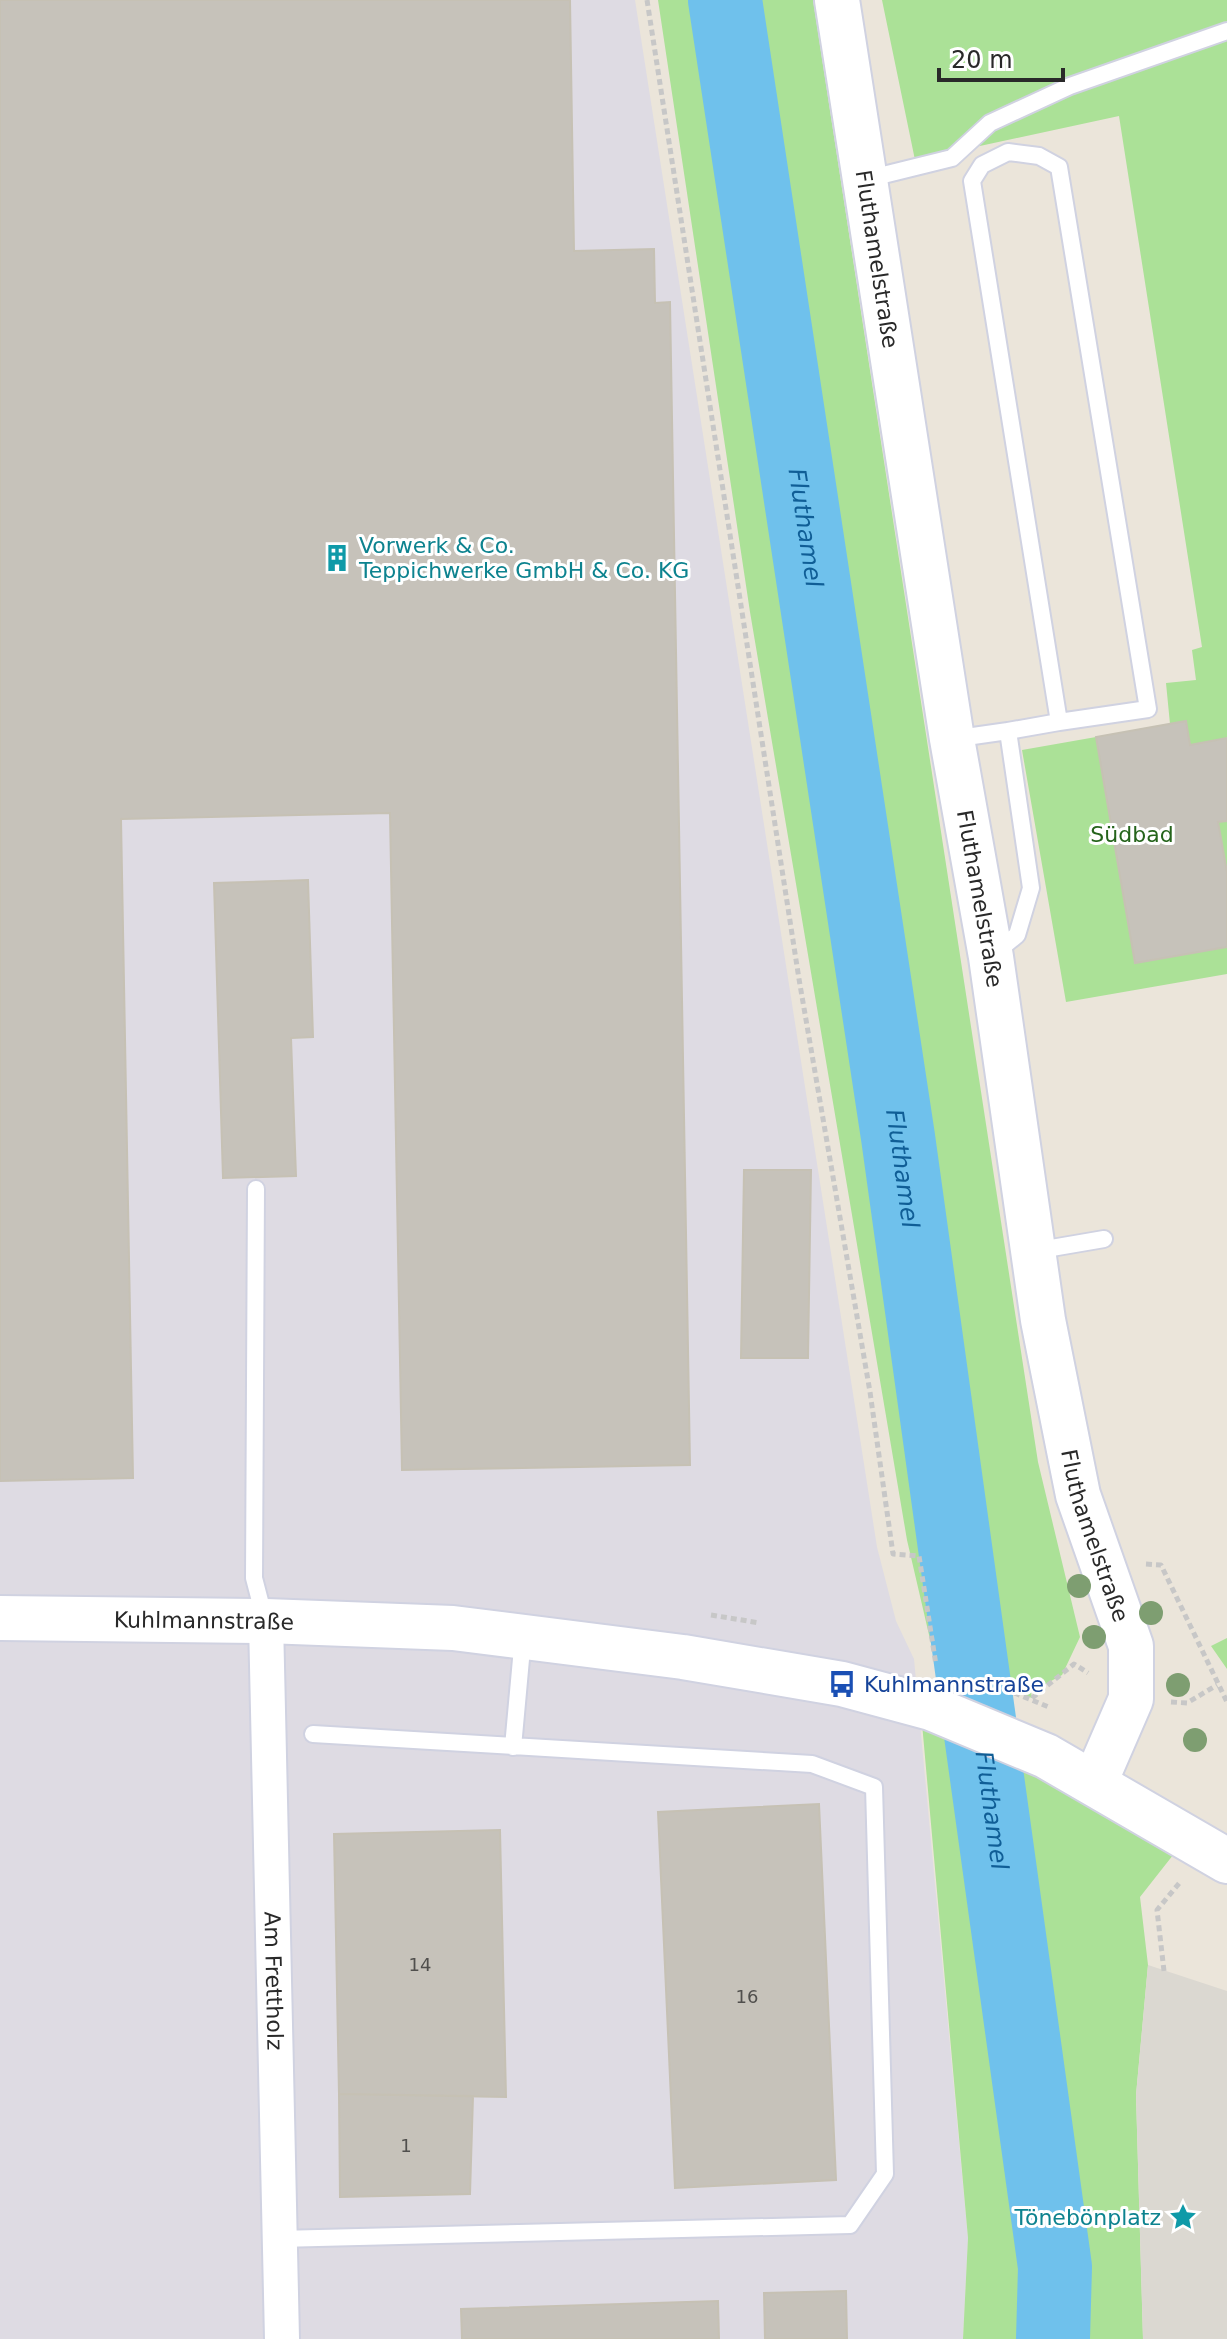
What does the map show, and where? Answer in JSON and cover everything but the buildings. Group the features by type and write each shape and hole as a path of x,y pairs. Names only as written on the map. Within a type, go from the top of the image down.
{"main road":[{"name":"Fluthamelstraße","path":"837,0 952,739 991,957 1033,1251 1078,1495 1131,1646 1131,1699 1095,1782"},
{"name":"Kuhlmannstraße","path":"0,1618 266,1621 453,1628 683,1657 801,1676 931,1708 1046,1756 1218,1855"}],"street":[{"name":"Am Frettholz","path":"266,1621 282,2339"}],"lane":[{"path":"952,158 990,123 1070,86 1227,31"},
{"path":"865,179 952,158 1008,152 1039,156 1059,167 1148,709 952,739"},
{"path":"1008,152 982,165 972,181 1059,722"},
{"path":"991,957 1017,935 1031,888 1008,731"},
{"path":"256,1189 254,1578 266,1621"},
{"path":"1033,1251 1104,1239"},
{"path":"513,1747 523,1637"},
{"path":"278,2239 850,2225 885,2174 874,1787 812,1764 313,1734"}],"path":[{"path":"647,0 792,933 870,1392 893,1554 919,1556 936,1665"},
{"path":"1102,1561 1161,1565 1227,1702"},
{"path":"1164,1971 1157,1910 1218,1855"}],"shaded area":[{"path":"0,0 635,0 877,1547 896,1621 914,1659 968,2238 963,2339 0,2339"},
{"name":"Tönebönplatz","path":"1148,1965 1227,1991 1227,2339 1143,2339 1136,2095"}],"green space":[{"path":"658,0 813,0 1038,1462 1080,1637 1062,1675 1031,1692 1032,1698 936,1665 907,1540 750,612"},
{"name":"Südbad","path":"882,0 1227,0 1227,974 1066,1002 1022,750 1170,724 1166,683 1196,680 1192,650 1202,647 1119,116 915,160"},
{"path":"1227,1638 1227,1669 1211,1646"},
{"path":"921,1712 1188,1836 1140,1897 1148,1965 1136,2095 1143,2339 963,2339 968,2238"}],"waterway":[{"name":"Fluthamel","path":"725,0 898,1137 1055,2267 1053,2339"}],"place":[{"name":"Vorwerk & Co. Teppichwerke GmbH & Co. KG","path":"337,558"},
{"name":"Kuhlmannstraße","path":"842,1684"},
{"name":"Tönebönplatz","path":"1183,2217"}]}
